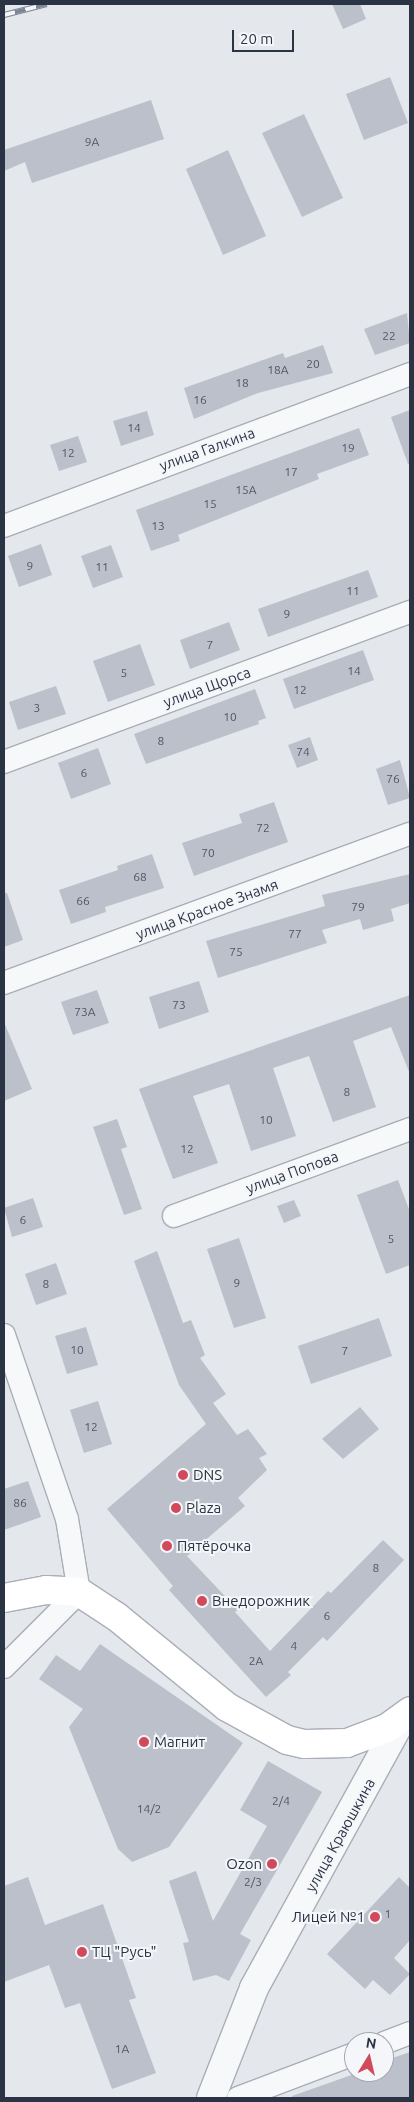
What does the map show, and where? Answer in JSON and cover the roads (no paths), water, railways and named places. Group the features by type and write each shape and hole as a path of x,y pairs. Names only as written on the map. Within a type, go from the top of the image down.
{"main road":[{"path":"4,1598 46,1590 79,1592 116,1617 227,1707 271,1734 305,1744 347,1743 369,1736 407,1714"}],"street":[{"name":"улица Галкина","path":"4,526 410,374"},
{"name":"улица Щорса","path":"4,762 410,612"},
{"name":"улица Красное Знамя","path":"4,983 410,834"},
{"name":"улица Попова","path":"174,1216 410,1129"},
{"path":"4,1335 67,1519 79,1592 4,1667"},
{"name":"улица Краюшкина","path":"211,2098 254,1988 407,1714"},
{"path":"394,2039 410,2033"},
{"path":"238,2098 344,2058"}],"railway":[{"path":"4,15 47,4"}],"place":[{"name":"DNS","path":"183,1475"},
{"name":"Plaza","path":"176,1508"},
{"name":"Пятёрочка","path":"167,1546"},
{"name":"Внедорожник","path":"202,1601"},
{"name":"Магнит","path":"144,1742"},
{"name":"Ozon","path":"272,1864"},
{"name":"Лицей №1","path":"375,1917"},
{"name":"ТЦ \"Русь\"","path":"82,1952"}]}
